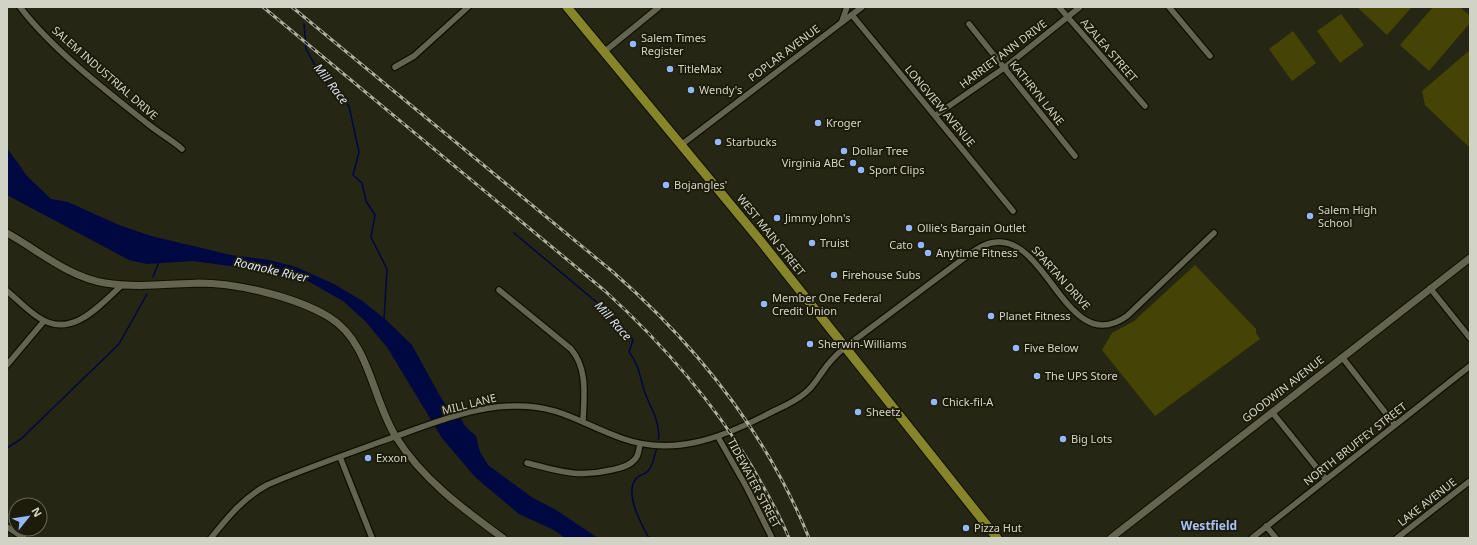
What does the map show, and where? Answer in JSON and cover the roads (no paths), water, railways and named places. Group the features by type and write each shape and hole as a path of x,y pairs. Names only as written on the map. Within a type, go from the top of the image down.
{"main road":[{"name":"WEST MAIN STREET","path":"567,7 759,239 844,348 997,538"}],"street":[{"name":"SALEM INDUSTRIAL DRIVE","path":"20,7 42,32 82,69 124,105 182,149"},
{"path":"395,67 414,56 468,7"},
{"path":"604,52 659,7"},
{"path":"842,22 847,7"},
{"name":"POPLAR AVENUE","path":"681,145 862,7"},
{"name":"AZALEA STREET","path":"1059,7 1145,106"},
{"name":"HARRIET ANN DRIVE","path":"936,115 1004,68 1080,7"},
{"path":"1168,7 1210,56"},
{"name":"LONGVIEW AVENUE","path":"852,15 936,115 1013,211"},
{"name":"KATHRYN LANE","path":"969,24 1075,156"},
{"path":"7,233 76,274 100,282 122,285 200,283 232,285 280,298 328,317 343,328 355,343 396,437 412,460 456,503 502,538"},
{"name":"SPARTAN DRIVE","path":"844,348 981,246 1004,242 1020,248 1078,314 1094,324 1108,325 1127,316 1214,233"},
{"name":"GOODWIN AVENUE","path":"1111,538 1470,258"},
{"path":"7,291 44,321 53,324 67,324 82,320 122,285"},
{"path":"1430,288 1470,338"},
{"path":"499,290 575,354 582,372 583,421"},
{"path":"7,365 44,321"},
{"name":"MILL LANE","path":"211,538 237,507 256,491 284,478 418,428 500,406 528,406 556,410 611,434 640,444 655,446 683,446 718,437 748,424 799,398 810,388 830,362 844,348"},
{"path":"1342,357 1395,425"},
{"name":"NORTH BRUFFEY STREET","path":"1252,538 1470,366"},
{"path":"1272,412 1326,479"},
{"name":"TIDEWATER STREET","path":"718,437 747,488 772,538"},
{"path":"527,463 566,473 592,474 626,466 636,458 640,444"},
{"path":"340,457 372,538"},
{"name":"LAKE AVENUE","path":"1397,538 1470,481"},
{"path":"1266,526 1276,538"},
{"path":"7,527 24,538"}],"water":[{"name":"Roanoke River","path":"7,148 27,176 51,199 68,202 119,225 151,236 231,255 269,260 296,267 334,284 361,300 385,319 412,345 446,405 457,412 465,426 476,436 480,452 488,465 533,498 556,510 598,538 565,538 554,530 519,514 475,477 442,438 387,347 365,321 343,301 306,280 230,266 193,261 147,264 129,260 7,195"}],"waterway":[{"name":"Mill Race","path":"304,24 306,49 322,78 349,106 359,152 353,175 362,183 366,201 375,215 371,237 387,269 384,319"},
{"name":"Mill Race","path":"514,233 600,305 633,340 629,352 637,365 644,390 655,417 658,429 658,439"},
{"path":"153,277 159,262"},
{"path":"7,448 21,439 119,344 147,294"},
{"name":"Mill Race","path":"649,538 635,509 632,486 636,478 650,469 657,448"}],"railway":[{"path":"263,7 605,291 646,331 684,373 736,441 767,492 789,538"},
{"path":"292,7 613,272 644,300 700,361 726,393 750,427 792,500 809,538"}],"place":[{"name":"Salem Times Register","path":"633,44"},
{"name":"TitleMax","path":"670,69"},
{"name":"Wendy's","path":"691,90"},
{"name":"Kroger","path":"818,123"},
{"name":"Starbucks","path":"718,142"},
{"name":"Dollar Tree","path":"844,151"},
{"name":"Virginia ABC","path":"853,163"},
{"name":"Sport Clips","path":"861,170"},
{"name":"Bojangles'","path":"666,185"},
{"name":"Salem High School","path":"1310,216"},
{"name":"Jimmy John's","path":"777,218"},
{"name":"Ollie's Bargain Outlet","path":"909,228"},
{"name":"Truist","path":"812,243"},
{"name":"Cato","path":"921,245"},
{"name":"Anytime Fitness","path":"928,253"},
{"name":"Firehouse Subs","path":"834,275"},
{"name":"Member One Federal Credit Union","path":"764,304"},
{"name":"Planet Fitness","path":"991,316"},
{"name":"Sherwin-Williams","path":"810,344"},
{"name":"Five Below","path":"1016,348"},
{"name":"The UPS Store","path":"1037,376"},
{"name":"Chick-fil-A","path":"934,402"},
{"name":"Sheetz","path":"858,412"},
{"name":"Big Lots","path":"1063,439"},
{"name":"Exxon","path":"368,458"},
{"name":"Pizza Hut","path":"966,528"}],"district":[{"name":"Westfield","path":"1209,526"}]}
